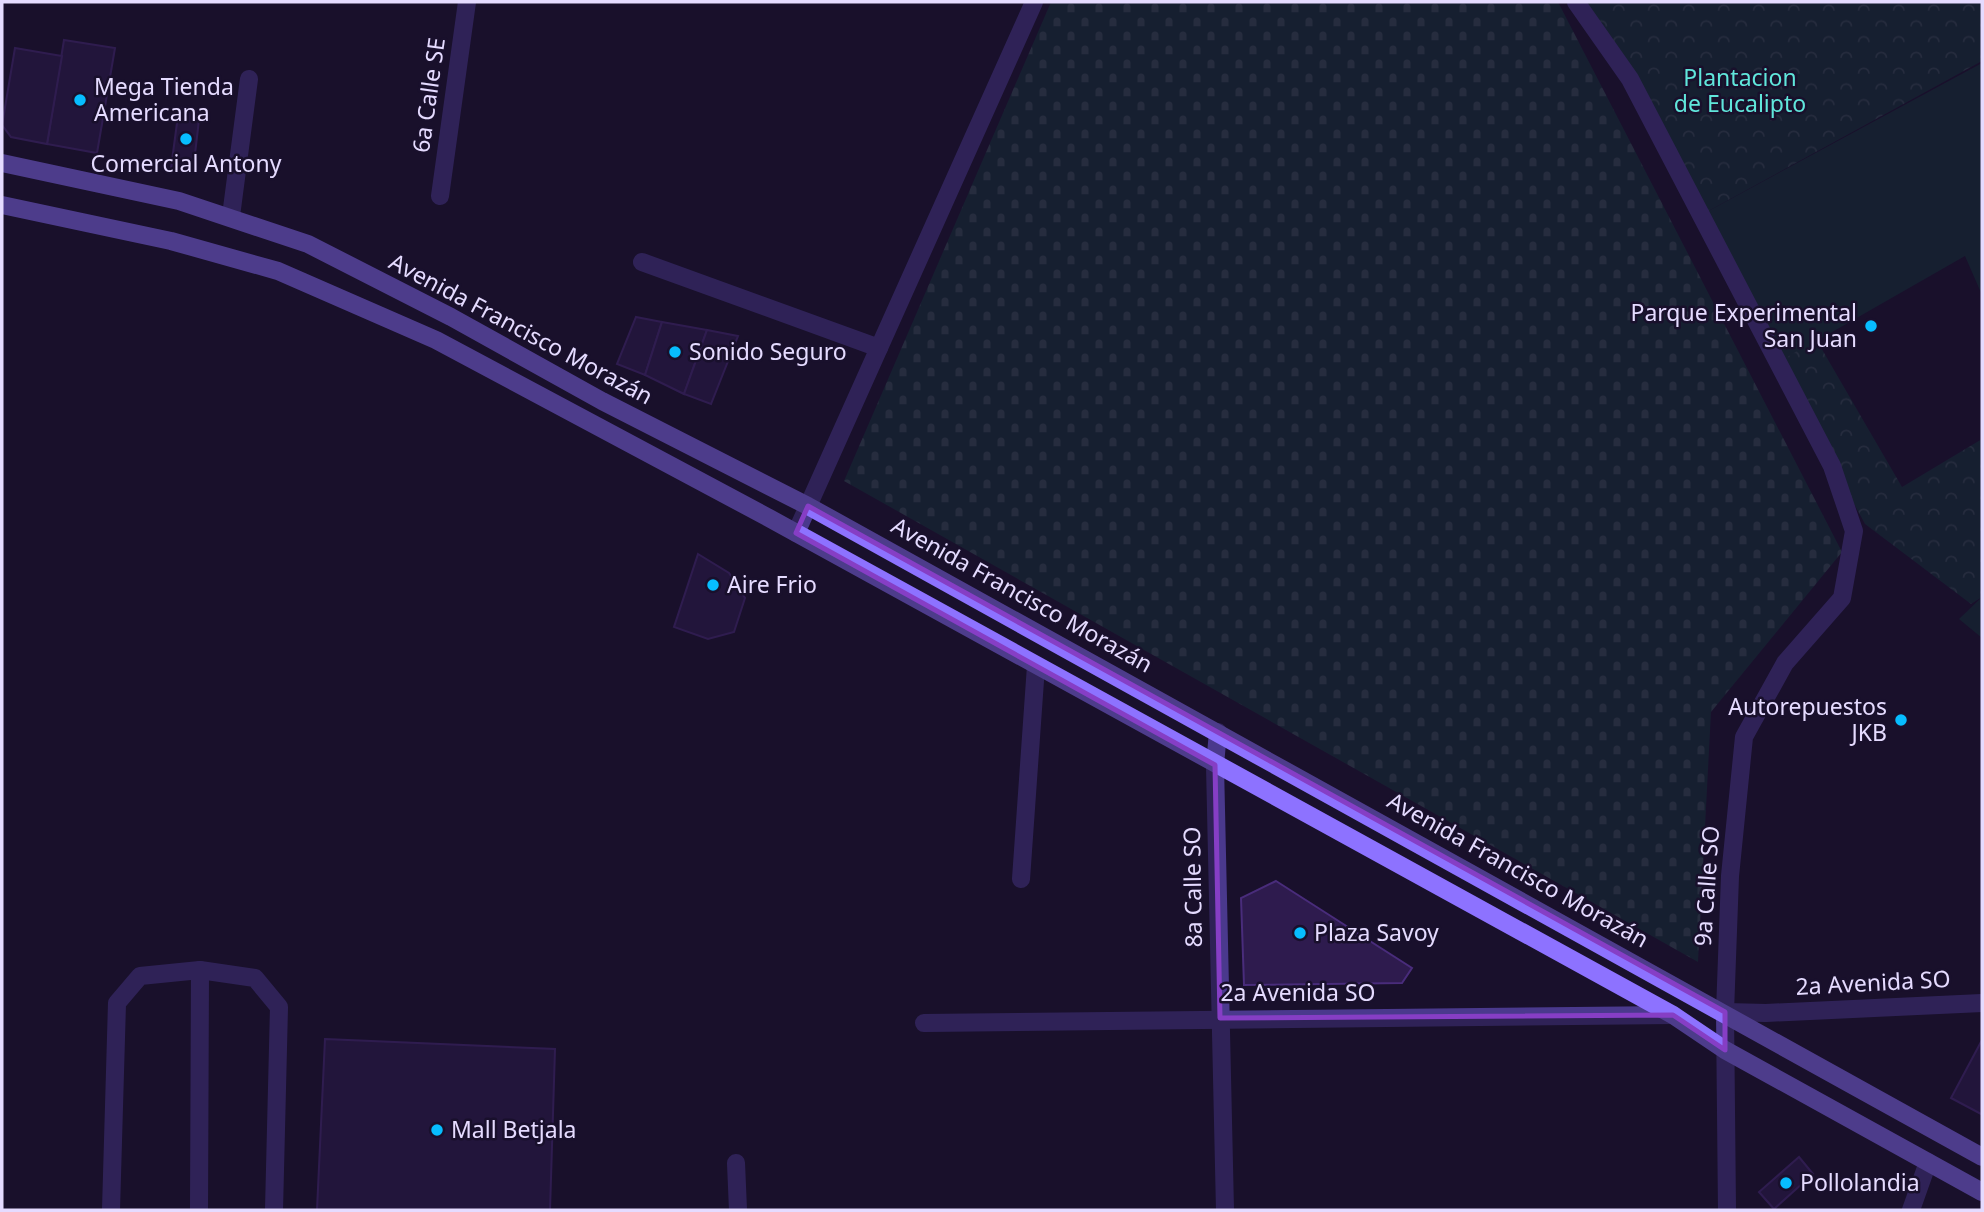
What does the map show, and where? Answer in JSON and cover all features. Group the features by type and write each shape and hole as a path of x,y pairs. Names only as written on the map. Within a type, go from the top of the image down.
{"main road":[{"name":"Avenida Francisco Morazán","path":"2,163 179,201 231,216 308,244 808,506 1725,1012 1982,1157"},
{"path":"2,205 171,241 278,271 436,340 796,533 1673,1015 1725,1050 1982,1192"}],"street":[{"name":"6a Calle SE","path":"440,196 467,2"},
{"path":"796,533 1034,2"},
{"name":"9a Calle SO","path":"1576,2 1630,79 1832,466 1854,531 1842,598 1785,663 1744,737 1730,876 1725,1012 1727,1210"},
{"path":"231,216 249,79"},
{"path":"642,262 879,348"},
{"path":"1021,879 1036,666"},
{"name":"8a Calle SO","path":"1218,732 1215,765 1225,1210"},
{"path":"199,1210 200,970"},
{"path":"111,1210 117,1003 140,976 200,970 256,978 279,1007 274,1210"},
{"name":"2a Avenida SO","path":"1725,1012 1766,1013 1982,1003"},
{"name":"2a Avenida SO","path":"925,1023 1673,1015"},
{"path":"1911,1210 1928,1162"},
{"path":"736,1163 738,1210"}],"highlighted area":[{"path":"808,506 1725,1012 1725,1050 1673,1015 1220,1018 1215,765 796,533"}],"green space":[{"path":"1051,2 1558,2 1842,552 1711,712 1698,962 844,481"},
{"name":"Plantacion de Eucalipto","path":"1572,2 1982,2 1982,61 1701,215 1630,79"},
{"path":"1982,63 1982,295 1965,256 1778,363 1701,215"},
{"path":"1816,339 1902,487 1982,439 1982,597 1971,604 1865,524 1778,363"},
{"path":"1982,597 1982,638 1959,619"}],"building":[{"name":"Mega Tienda Americana","path":"64,40 115,48 97,153 47,144"},
{"path":"15,48 62,56 47,144 11,137 2,125"},
{"name":"Comercial Antony","path":"179,108 200,111 193,171 171,168"},
{"path":"636,317 662,322 645,375 617,364"},
{"name":"Sonido Seguro","path":"662,322 707,330 684,394 645,375"},
{"path":"707,330 738,336 711,404 684,394"},
{"name":"Aire Frio","path":"698,554 729,573 745,598 734,632 708,639 674,627"},
{"name":"Plaza Savoy","path":"1276,881 1412,968 1402,983 1244,985 1241,898"},
{"name":"Mall Betjala","path":"325,1039 555,1049 550,1210 317,1210"},
{"path":"1982,1040 1982,1113 1981,1114 1951,1098"},
{"name":"Pollolandia","path":"1799,1157 1813,1174 1774,1209 1759,1192"}],"place":[{"name":"Mega Tienda Americana","path":"80,100"},
{"name":"Comercial Antony","path":"186,139"},
{"name":"Parque Experimental San Juan","path":"1871,326"},
{"name":"Sonido Seguro","path":"675,352"},
{"name":"Aire Frio","path":"713,585"},
{"name":"Autorepuestos JKB","path":"1901,720"},
{"name":"Plaza Savoy","path":"1300,933"},
{"name":"Mall Betjala","path":"437,1130"},
{"name":"Pollolandia","path":"1786,1183"}]}
